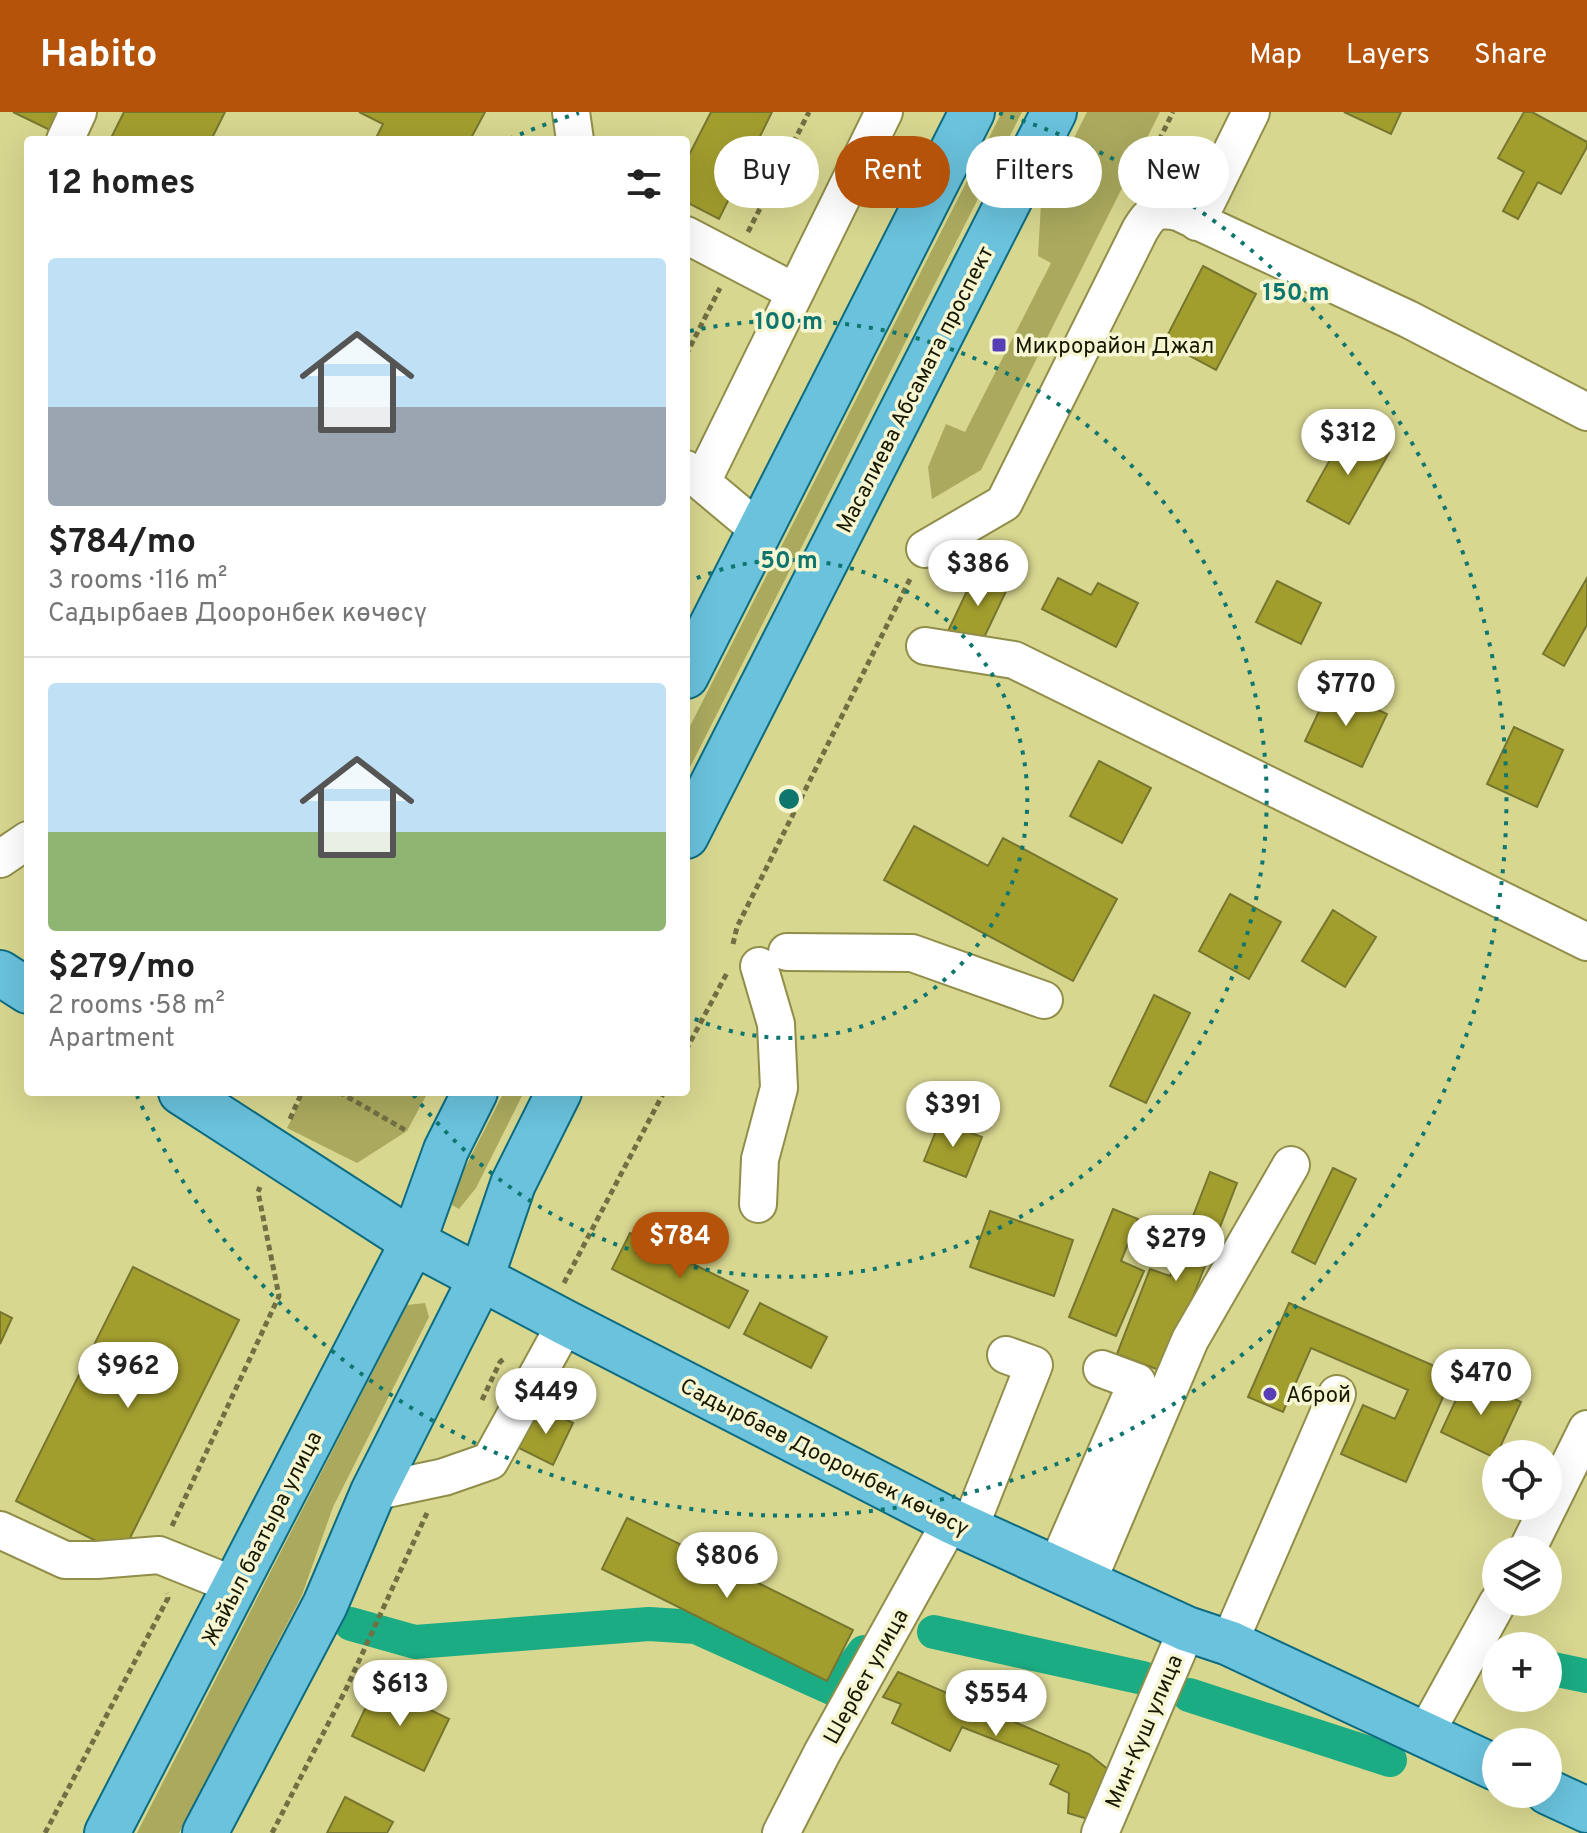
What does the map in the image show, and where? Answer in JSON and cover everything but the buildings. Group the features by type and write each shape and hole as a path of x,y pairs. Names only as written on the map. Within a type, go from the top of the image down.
{"main road":[{"path":"690,668 972,112"},
{"name":"Масалиева Абсамата проспект","path":"690,828 1054,112"},
{"path":"0,973 24,988"},
{"name":"Садырбаев Дооронбек көчөсү","path":"187,1096 413,1242 481,1278 564,1306 960,1525 1187,1629 1229,1643 1482,1762"},
{"path":"413,1242 446,1150 473,1096"},
{"path":"205,1833 325,1605 373,1492 481,1278 513,1184 557,1096"},
{"name":"Жайыл баатыра улица","path":"107,1833 413,1242"},
{"path":"1562,1798 1587,1810"}],"street":[{"path":"67,136 78,112"},
{"path":"571,112 574,136"},
{"path":"760,531 694,475 795,292 884,112"},
{"path":"1197,222 1251,112"},
{"path":"925,549 1004,503 1140,230 1149,216 1163,209 1178,212 1408,319 1587,412"},
{"path":"690,237 795,292"},
{"path":"925,646 1014,660 1587,942"},
{"path":"0,859 24,843"},
{"path":"758,1204 760,1159 779,1088 776,1024 751,962 912,953 1044,1000"},
{"path":"1071,1577 1190,1340 1291,1165"},
{"path":"373,1492 444,1477 490,1461 564,1306"},
{"name":"Шербет улица","path":"781,1833 830,1739 960,1525 1034,1365 1006,1355"},
{"path":"1071,1577 1137,1382 1102,1369"},
{"path":"1229,1643 1337,1394"},
{"path":"1534,1536 1587,1429"},
{"path":"0,1530 65,1560 159,1555 236,1586"},
{"path":"1424,1736 1490,1616"},
{"name":"Мин-Куш улица","path":"1100,1833 1187,1629"}],"path":[{"path":"690,1045 751,962 737,927 925,549"},
{"path":"346,1096 407,1131"},
{"path":"564,1306 594,1224 662,1096"},
{"path":"45,1833 168,1598 159,1555 279,1296 258,1192 276,1155"},
{"path":"481,1400 500,1362 512,1353"},
{"path":"272,1833 346,1689 444,1477"}],"shaded area":[{"path":"1002,112 1022,112 1010,136 990,136"},
{"path":"1087,112 1160,112 1148,136 1118,136 1118,196 981,470 932,499 928,467 946,424 965,432 1051,263 1038,256 1041,208 1102,208 1102,136 1075,136"},
{"path":"966,183 966,208 973,208 690,767 690,726"},
{"path":"303,1096 426,1096 407,1131 357,1163 287,1128"},
{"path":"502,1096 522,1096 476,1188 459,1209 452,1205 454,1189"},
{"path":"425,1303 429,1317 333,1507 302,1595 179,1833 137,1833 407,1305"}],"waterway":[{"path":"351,1624 415,1642 649,1624 696,1627 836,1690 864,1652"},
{"path":"934,1632 1143,1678"},
{"path":"1562,1671 1587,1676"},
{"path":"1189,1695 1390,1760"}],"place":[{"name":"Микрорайон Джал","path":"999,345"},
{"name":"Аброй","path":"1270,1394"}]}
